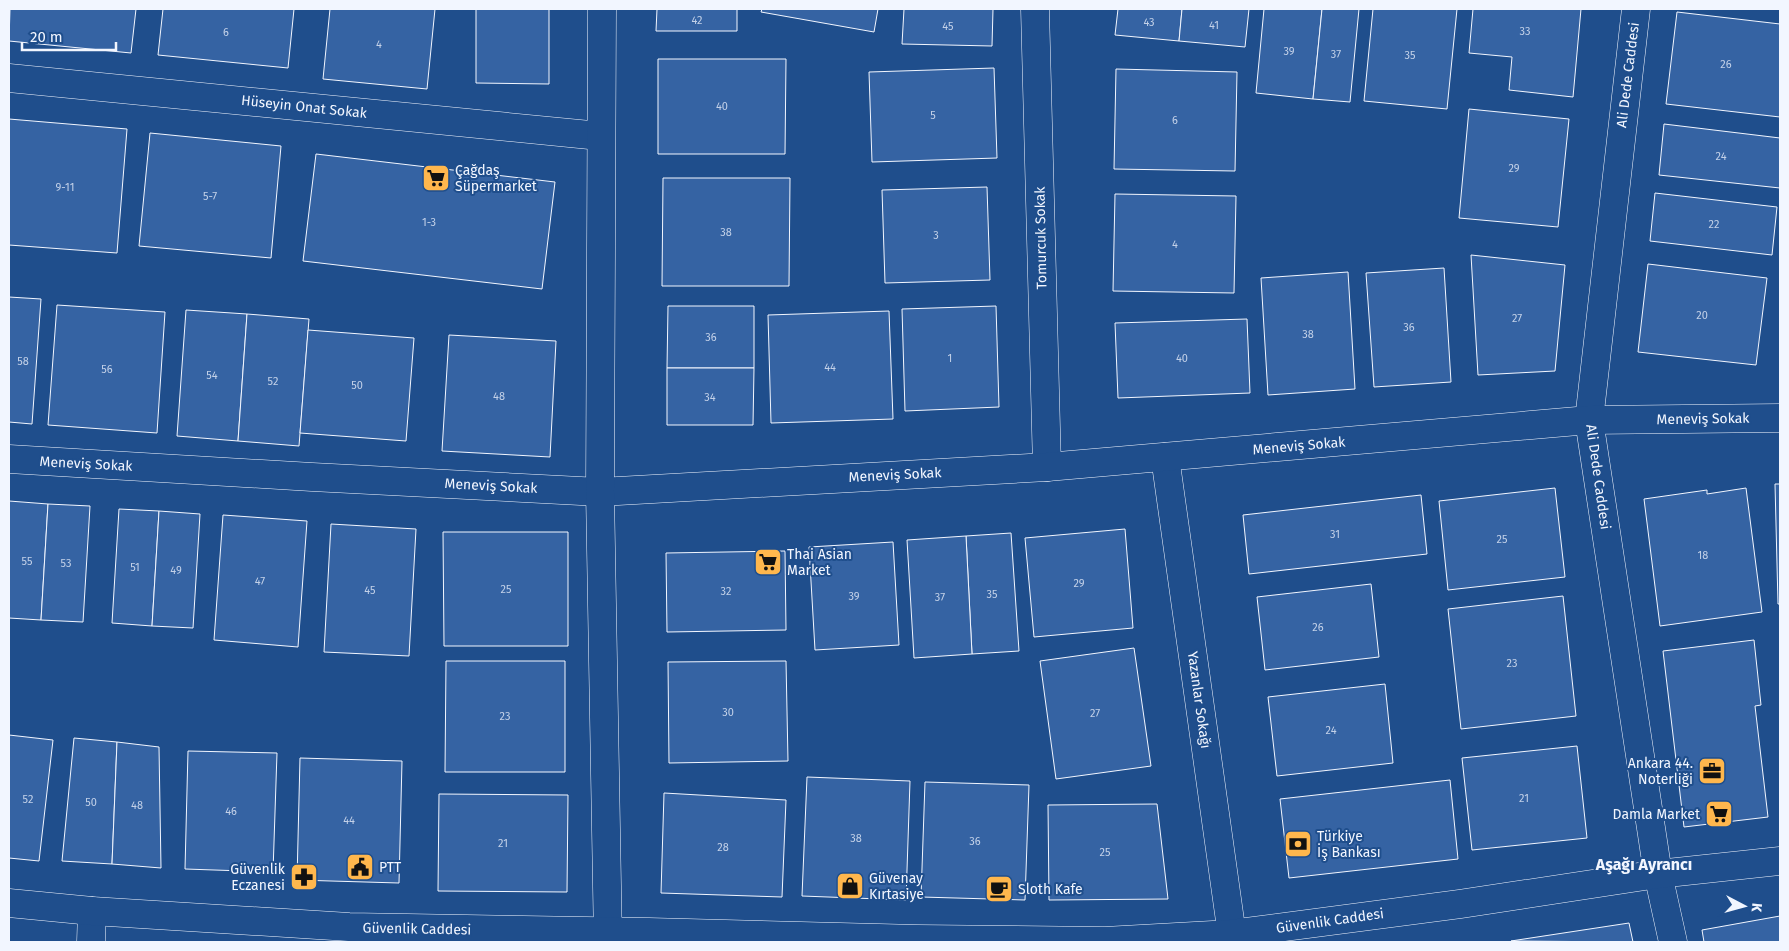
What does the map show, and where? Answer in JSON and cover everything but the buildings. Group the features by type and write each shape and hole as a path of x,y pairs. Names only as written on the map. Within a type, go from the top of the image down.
{"street":[{"path":"602,9 600,492 608,937"},
{"name":"Tomurcuk Sokak","path":"1035,9 1047,467"},
{"name":"Ali Dede Caddesi","path":"1636,9 1589,420 1658,874 1673,942"},
{"name":"Hüseyin Onat Sokak","path":"9,78 600,136"},
{"name":"Meneviş Sokak","path":"9,459 600,492 1047,467 1589,420 1780,418"},
{"name":"Yazanlar Sokağı","path":"1165,457 1232,938"},
{"name":"Güvenlik Caddesi","path":"9,903 349,935 918,941 1105,941 1232,938 1658,874 1780,860"},
{"path":"91,942 92,911"}],"place":[{"name":"Çağdaş Süpermarket","path":"436,178"},
{"name":"Thai Asian Market","path":"768,562"},
{"name":"Ankara 44. Noterliği","path":"1712,771"},
{"name":"Damla Market","path":"1719,814"},
{"name":"Türkiye İş Bankası","path":"1298,844"},
{"name":"PTT","path":"360,867"},
{"name":"Güvenlik Eczanesi","path":"304,877"},
{"name":"Güvenay Kırtasiye","path":"850,886"},
{"name":"Sloth Kafe","path":"999,889"}],"district":[{"name":"Aşağı Ayrancı","path":"1644,864"}]}
